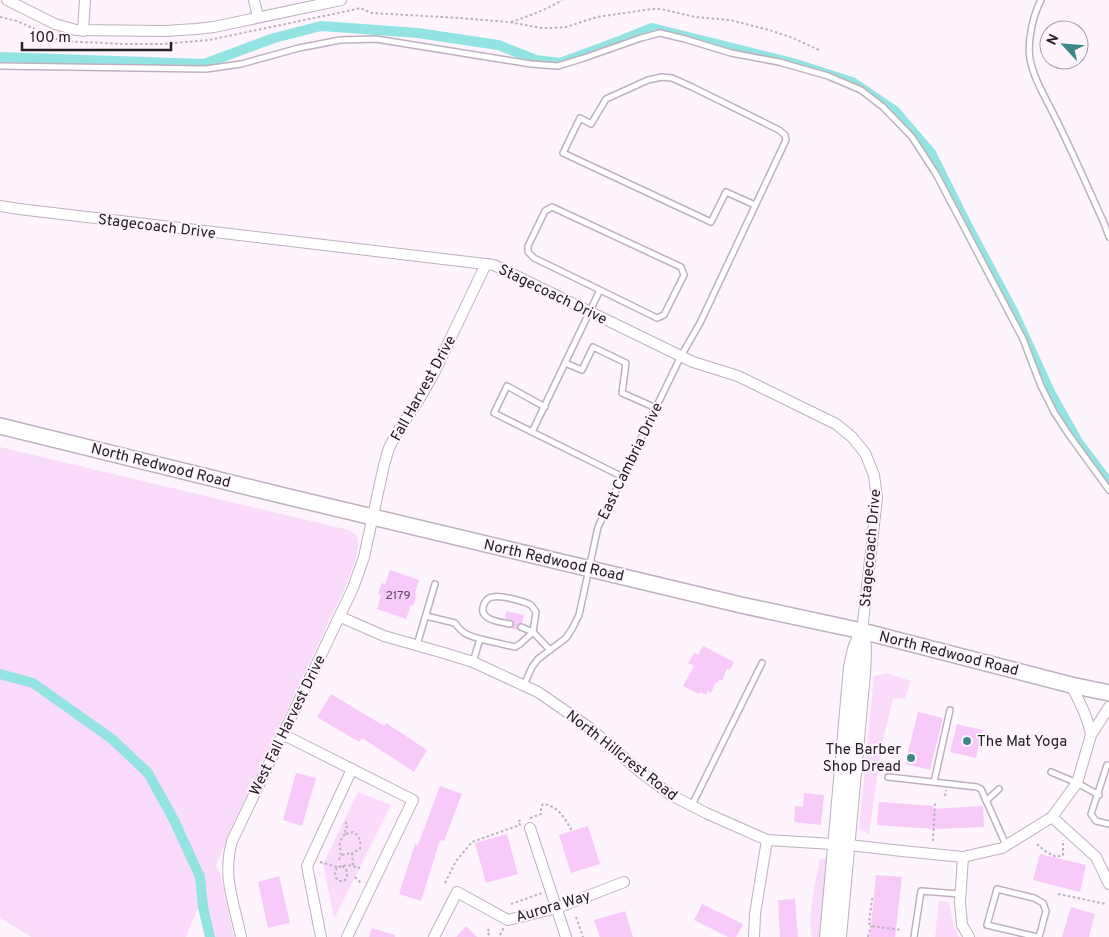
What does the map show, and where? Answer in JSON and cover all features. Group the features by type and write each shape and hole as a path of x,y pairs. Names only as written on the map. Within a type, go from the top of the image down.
{"main road":[{"name":"North Redwood Road","path":"0,426 588,568 862,631 1109,693"}],"street":[{"path":"7,0 54,24 83,31 180,31 214,27 341,0"},
{"path":"83,31 85,0"},
{"path":"254,0 258,18"},
{"name":"Stagecoach Drive","path":"0,206 19,210 486,264 497,267 698,364 738,376 827,419 836,424 859,445 865,453 874,475 876,498 862,631"},
{"name":"Fall Harvest Drive","path":"373,516 386,456 393,440 434,373 486,264"},
{"name":"West Fall Harvest Drive","path":"241,937 227,873 232,841 353,588 364,557 373,516"},
{"name":"North Hillcrest Road","path":"343,618 384,636 473,662 538,692 590,728 638,770 671,795 767,840 842,844 963,857 1007,846 1052,817"},
{"path":"840,937 842,844 851,667 862,631"},
{"path":"1071,685 1085,712 1091,735"},
{"path":"1109,707 1091,735 1077,783 1052,817 1096,858 1109,884"},
{"path":"286,736 413,800 347,937"},
{"path":"320,937 307,866 352,769"},
{"path":"530,828 566,937"},
{"path":"754,937 755,914 767,840"},
{"path":"827,937 842,844"},
{"path":"963,857 960,902 962,925 969,937"},
{"name":"Aurora Way","path":"434,937 457,892 508,920 556,908 624,882"}],"lane":[{"path":"1041,0 1036,9 1030,34 1030,58 1037,80 1109,237"},
{"path":"0,66 206,69 241,64 298,48 340,40 376,39 531,64 558,66 660,33 731,53 779,62 828,76 861,90 883,106 912,136 936,174 1024,339 1041,386 1054,412 1109,490"},
{"name":"East Cambria Drive","path":"524,686 532,667 538,659 566,638 572,629 578,615 598,527 681,356 700,323 786,140 785,135 770,126 692,87 672,78 662,77 648,80 606,99 591,124 580,118 563,153 711,222 726,192 755,205"},
{"path":"552,208 681,267 684,274 664,315 657,318 600,290 534,258 528,252 528,246 546,210 552,208"},
{"path":"532,432 600,290"},
{"path":"565,363 582,370 593,347 626,364 622,394 656,408"},
{"path":"545,407 507,386 494,413 623,477"},
{"path":"417,646 435,584"},
{"path":"426,616 456,623 465,634 515,646 533,632 536,612 531,605 499,596 486,600 483,606 486,618 510,624"},
{"path":"521,627 533,632 550,650"},
{"path":"473,662 480,639"},
{"path":"692,806 762,663"},
{"path":"934,782 950,710"},
{"path":"1107,765 1091,814 1096,821 1109,824"},
{"path":"1050,772 1098,794"},
{"path":"888,777 978,787 981,789 1007,846"},
{"path":"986,801 999,789"},
{"path":"997,889 1034,898 1042,903 1046,911 1038,937 987,925 997,889"},
{"path":"914,937 921,891 960,894"}],"path":[{"path":"509,22 524,18 562,0"},
{"path":"0,17 17,21 60,41 163,44 209,40 357,8 372,13 509,22 540,28 566,27 597,17 661,9 695,16 730,20 769,30 793,38 821,51"},
{"path":"933,840 935,803"},
{"path":"345,822 348,825 345,830 346,834"},
{"path":"339,860 342,851 339,844 342,837 353,832 358,835 361,843 360,849 341,856"},
{"path":"1036,844 1056,857 1062,855 1064,838"},
{"path":"445,883 456,861 472,842"},
{"path":"352,853 353,865"},
{"path":"316,861 337,867 353,865 360,868"},
{"path":"337,867 336,878 339,881 344,881 348,877 348,873 342,866"},
{"path":"355,877 362,884"},
{"path":"511,904 542,893"},
{"path":"1058,894 1106,904"},
{"path":"868,937 871,926 869,923 873,899"},
{"path":"576,917 583,937"},
{"path":"500,924 503,929 500,935"},
{"path":"871,926 902,930"},
{"path":"489,929 487,932 491,937"}],"shaded area":[{"path":"0,447 349,530 358,539 357,552 347,583 228,835 216,866 220,873 234,937 207,937 198,908 186,937 31,937 0,918"},
{"path":"886,673 911,681 905,698 893,699 882,744 869,834 859,829 874,676"},
{"path":"358,792 391,805 334,919 323,864"},
{"path":"828,858 821,937 812,937 811,909 814,887 820,859"},
{"path":"939,901 949,902 954,927 959,937 935,937"}],"building":[{"path":"390,570 419,580 413,606 411,605 406,619 377,609 381,595 378,594 382,583 385,584"},
{"path":"506,611 524,615 522,623 519,623 517,626 518,630 510,628 513,627 514,623 511,620 505,619"},
{"path":"703,646 734,662 730,670 727,669 722,681 719,679 711,693 708,691 706,695 700,692 699,694 683,686 694,666 688,663 694,653 698,655"},
{"path":"331,694 384,726 386,723 427,750 414,772 362,738 359,742 317,717"},
{"path":"918,712 943,718 930,770 905,764"},
{"name":"The Mat Yoga","path":"957,724 983,730 976,758 950,752"},
{"path":"296,773 316,778 302,826 283,820"},
{"path":"440,786 462,794 444,841 440,840 421,901 399,894 415,844 418,845"},
{"path":"804,793 824,795 821,825 794,822 795,806 803,807"},
{"path":"879,802 933,806 933,809 983,806 984,827 934,829 877,825"},
{"path":"588,826 600,864 571,873 559,835"},
{"path":"507,834 518,874 486,883 475,843"},
{"path":"1040,854 1086,865 1080,892 1033,880"},
{"path":"876,875 902,877 895,937 870,937"},
{"path":"279,876 290,923 268,928 258,882"},
{"path":"795,899 798,937 780,937 778,900"},
{"path":"702,904 743,924 736,937 728,937 694,920"},
{"path":"1071,907 1095,914 1089,937 1062,937"},
{"path":"625,911 633,937 600,937 594,920"},
{"path":"466,926 477,937 456,937"},
{"path":"372,928 395,935 395,937 369,937"}],"waterway":[{"path":"0,57 204,64 274,38 321,26 418,33 498,45 536,60 560,63 652,28 793,63 852,82 895,111 931,153 1013,311 1051,394 1078,442 1109,483"},
{"path":"0,674 33,683 112,739 148,773 174,820 200,877 203,907 210,937"}],"place":[{"name":"The Mat Yoga","path":"967,741"},
{"name":"The Barber Shop Dread","path":"911,758"}]}
